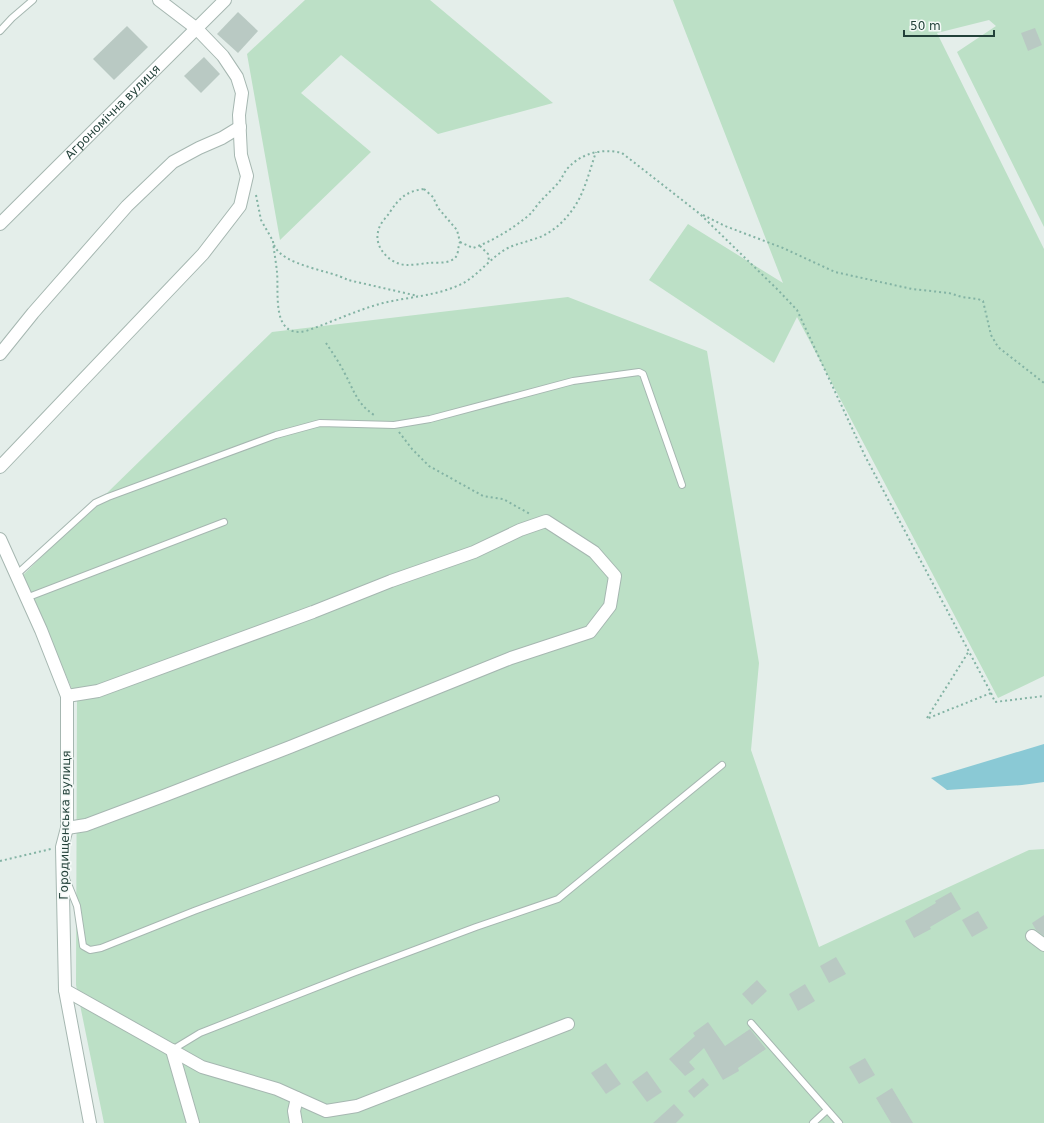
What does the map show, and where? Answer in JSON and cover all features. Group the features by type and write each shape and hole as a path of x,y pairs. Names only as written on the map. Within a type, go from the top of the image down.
{"street":[{"path":"0,467 203,254 240,206 247,176 241,155 239,116 242,93 237,77 223,56 197,29 159,0"},
{"name":"Агрономічна вулиця","path":"0,224 225,0"},
{"path":"0,354 33,313 127,206 173,162 198,148 222,138 240,127"},
{"path":"67,696 98,692 306,615 391,581 474,552 520,530 546,521 594,552 615,576 610,606 590,632 511,658 290,747 86,825 67,828"},
{"name":"Городищенська вулиця","path":"0,539 56,667 67,696 67,828 62,847 65,990 90,1123"},
{"path":"1032,936 1044,945"},
{"path":"65,990 202,1067 277,1089 326,1111 357,1106 568,1024"},
{"path":"172,1050 193,1123"},
{"path":"296,1123 294,1111 297,1098"}],"lane":[{"path":"0,31 12,18 33,0"},
{"path":"16,575 95,503 276,435 320,423 394,425 430,419 573,381 639,372 643,374 682,485"},
{"path":"26,598 224,522"},
{"path":"172,1050 200,1033 353,973 476,927 558,899 722,765"},
{"path":"63,870 77,906 83,946 90,950 101,948 194,911 496,799"},
{"path":"751,1023 839,1123"},
{"path":"813,1123 827,1110"}],"path":[{"path":"460,242 473,248 480,246 506,232 529,215 560,181 573,163 584,156 610,150 622,153 700,214 797,310 865,456 995,702 1044,696"},
{"path":"272,241 277,271 279,315 284,325 293,331 304,332 356,311 385,303 436,293 458,286 495,256 518,243 544,236 561,224 578,201 596,152"},
{"path":"247,176 255,190 261,220 277,251 300,265 341,276 348,280 419,296"},
{"path":"424,189 433,197 438,208 457,230 460,242 457,255 453,260 446,262 405,265 394,260 382,251 377,239 380,226 403,196 413,190 424,189"},
{"path":"700,214 725,226 783,248 834,272 912,289 949,293 983,301 992,335 998,347 1044,383"},
{"path":"480,246 488,254 489,261"},
{"path":"326,343 350,382 356,398 367,410 378,418 391,421 412,449 428,466 483,496 503,499 518,506 542,522"},
{"path":"969,651 926,719 991,693"},
{"path":"0,861 62,847"}],"green space":[{"path":"305,0 430,0 553,103 438,134 341,55 301,93 371,152 280,240 247,54"},
{"path":"673,0 1044,0 1044,227 957,52 996,26 989,20 937,33 1044,249 1044,676 998,698 797,317 774,363 649,280 688,224 783,283"},
{"path":"568,297 707,351 759,663 751,750 819,947 1029,850 1044,849 1044,1123 104,1123 76,985 77,701 23,575 272,332"}],"water":[{"path":"1044,744 1044,782 947,790 931,778"}],"building":[{"path":"238,12 258,31 238,53 217,34"},
{"path":"127,26 148,47 114,80 93,59"},
{"path":"1035,28 1042,45 1028,51 1021,33"},
{"path":"204,57 220,74 201,93 184,76"},
{"path":"951,892 961,909 930,927 931,929 914,938 905,921 936,903 935,901"},
{"path":"978,911 988,928 972,937 962,920"},
{"path":"1044,915 1044,936 1036,930 1032,923"},
{"path":"836,957 846,974 829,983 820,966"},
{"path":"757,980 767,991 752,1005 742,994"},
{"path":"805,984 815,1001 798,1011 789,994"},
{"path":"708,1022 725,1046 750,1029 766,1049 738,1068 739,1071 723,1080 704,1048 689,1062 695,1069 685,1076 669,1059 695,1036 693,1033"},
{"path":"865,1058 875,1075 859,1084 849,1067"},
{"path":"606,1063 621,1084 606,1094 591,1073"},
{"path":"647,1071 662,1092 647,1102 632,1082"},
{"path":"703,1078 709,1085 694,1098 688,1091"},
{"path":"892,1088 913,1123 891,1123 876,1098"},
{"path":"674,1104 684,1115 676,1123 653,1123"}]}
